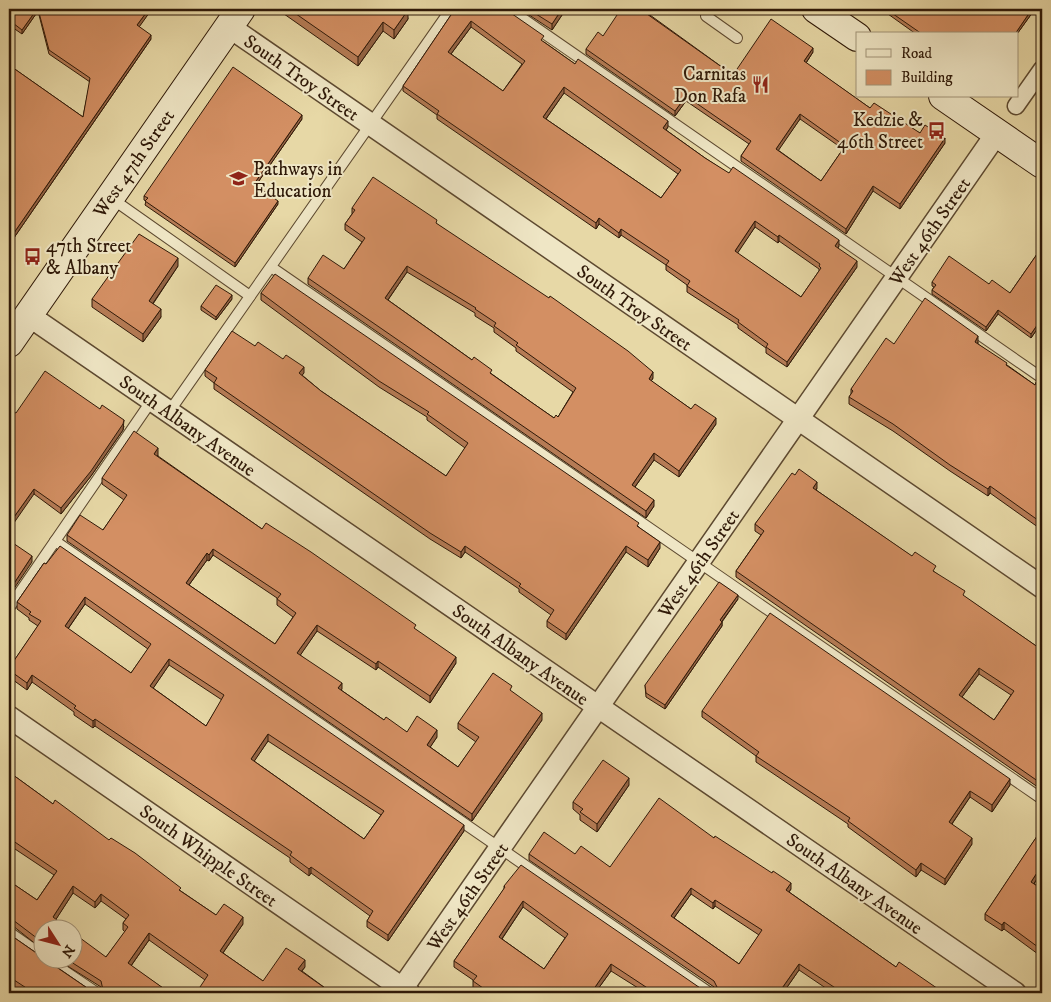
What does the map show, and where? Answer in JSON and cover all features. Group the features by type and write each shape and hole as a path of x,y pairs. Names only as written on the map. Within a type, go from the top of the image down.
{"main road":[{"path":"816,9 856,36"},
{"name":"West 47th Street","path":"9,343 234,18"},
{"path":"946,98 1042,164"}],"street":[{"name":"South Troy Street","path":"234,18 370,124 1042,587"},
{"path":"1016,106 1042,69"},
{"name":"West 46th Street","path":"403,992 500,848 997,133"},
{"name":"South Albany Avenue","path":"28,315 1015,993"},
{"name":"South Whipple Street","path":"9,717 403,992"}],"lane":[{"path":"169,412 451,9"},
{"path":"509,9 1042,378"},
{"path":"710,9 706,16 738,38"},
{"path":"110,197 250,296"},
{"path":"271,266 1042,799"},
{"path":"9,608 152,400"},
{"path":"55,541 710,993"},
{"path":"9,932 32,949"},
{"path":"63,970 97,993"}],"building":[{"path":"9,9 37,9 22,30 9,20"},
{"path":"38,9 149,9 137,25 151,35 9,240 9,65 83,117 90,78 49,50"},
{"path":"289,9 408,10 394,30 383,22 358,57"},
{"path":"455,9 505,9 544,36 541,40 575,64 578,59 668,121 663,128 705,158 729,173 733,167 839,240 835,246 857,261 787,362 766,347 768,344 738,322 739,320 687,286 690,281 666,265 669,261 621,229 619,233 599,218 596,223 437,114 439,111 403,86","holes":["471,21 525,61 503,91 448,52","564,87 681,170 661,198 543,117","755,221 778,237 779,235 820,264 821,268 801,297 735,251"]},
{"path":"528,9 562,9 552,24"},
{"path":"621,9 651,9 647,14 733,75 771,19 813,48 804,61 870,108 874,103 920,133 925,125 945,138 900,204 873,186 846,229 741,156 751,141 686,96 675,111 586,49 598,32 603,36","holes":["800,114 845,146 821,181 776,149"]},
{"path":"886,9 1032,9 1016,32 919,32"},
{"path":"233,67 302,115 254,184 278,201 235,263 145,201 148,198 144,196"},
{"path":"373,177 437,220 436,223 549,298 550,296 628,351 653,372 649,379 691,409 695,404 716,418 679,471 654,453 632,485 654,500 646,511 308,278 323,255 344,269 365,238 345,224 355,210 352,208","holes":["407,266 476,308 496,323 494,326 518,343 516,345 576,388 558,417 556,415 554,418 490,373 492,370 474,357 472,360 385,298"]},
{"path":"139,234 178,258 149,301 161,309 143,334 92,299"},
{"path":"1042,247 1042,318 1031,334 998,310 986,327 932,290 936,285 932,282 949,256 989,284 992,280 1010,293"},
{"path":"275,274 639,523 637,526 660,542 648,560 626,546 566,634 547,621 554,610 519,586 521,584 465,546 461,552 430,533 214,383 217,378 205,370 232,331 255,346 258,342 283,359 286,355 304,367 299,373 321,391 446,476 468,443 427,414 429,412 379,381 261,293"},
{"path":"216,285 232,295 216,317 201,306"},
{"path":"925,298 978,336 975,342 1007,363 1006,365 1035,385 1036,382 1042,386 1042,523 990,486 988,489 950,465 893,424 849,397 853,391 851,389 886,338 894,344"},
{"path":"45,371 100,409 102,405 124,420 91,471 61,508 34,489 9,524 9,410 16,413"},
{"path":"134,431 158,448 154,454 262,529 266,523 311,552 416,625 414,628 456,657 430,696 378,661 376,664 317,625 297,653 342,683 338,688 384,720 386,717 407,732 417,716 437,730 427,745 458,767 479,737 458,723 493,673 512,686 510,690 542,713 472,814 67,535 80,515 103,530 127,495 102,478","holes":["213,549 281,594 277,599 296,613 275,644 186,583 207,553 209,555"]},
{"path":"799,469 817,482 813,488 912,556 915,552 936,566 933,571 965,591 963,595 1042,650 1042,784 736,571 764,531 755,524 792,473 795,475","holes":["979,668 1014,691 994,720 959,695"]},
{"path":"10,541 32,556 9,591 9,543"},
{"path":"60,546 464,825 388,935 367,921 373,911 311,867 309,869 290,855 292,852 95,719 93,721 74,708 76,706 32,675 27,683 9,670 41,621 29,614 31,612 17,602 44,563 46,564","holes":["85,597 151,644 131,673 65,626","169,659 224,695 206,726 150,686","268,734 384,811 364,839 251,759"]},
{"path":"719,582 738,595 720,620 722,622 665,705 646,693 645,685"},
{"path":"770,613 1010,779 992,805 970,791 949,822 972,838 945,879 921,863 916,870 848,821 850,818 756,756 759,752 702,711"},
{"path":"603,760 629,778 597,824 580,812 583,809 573,802"},
{"path":"9,772 53,804 55,800 109,840 111,838 135,853 181,888 179,890 216,915 224,904 243,917 220,951 263,981 286,948 305,960 298,969 332,993 196,993 208,975 149,933 128,963 170,993 100,993 103,990 101,981 82,969 82,939 106,957 128,927 123,923 129,915 101,894 95,902 73,886 53,917 57,920 32,920 32,934 13,920 9,920 9,881 37,900 57,871 9,838"},
{"path":"659,798 714,838 715,836 791,883 786,890 896,967 899,962 944,993 843,993 799,964 780,991 784,993 713,993 717,987 714,981 529,854 544,832 575,854 581,846 610,867","holes":["691,888 713,903 715,900 762,930 739,964 671,916"]},
{"path":"1042,829 1042,865 1031,882 1042,889 1042,950 1004,922 1002,925 985,914"},
{"path":"521,865 706,992 713,993 655,993 611,964 591,993 490,993 473,981 477,976 454,961 504,886","holes":["523,901 568,934 544,969 499,937"]},
{"path":"9,934 32,950 32,970 61,970 93,992 100,993 34,993 11,978 9,981"}],"place":[{"name":"Carnitas Don Rafa","path":"760,84"},
{"name":"Kedzie & 46th Street","path":"937,130"},
{"name":"Pathways in Education","path":"239,179"},
{"name":"47th Street & Albany","path":"32,256"}]}
